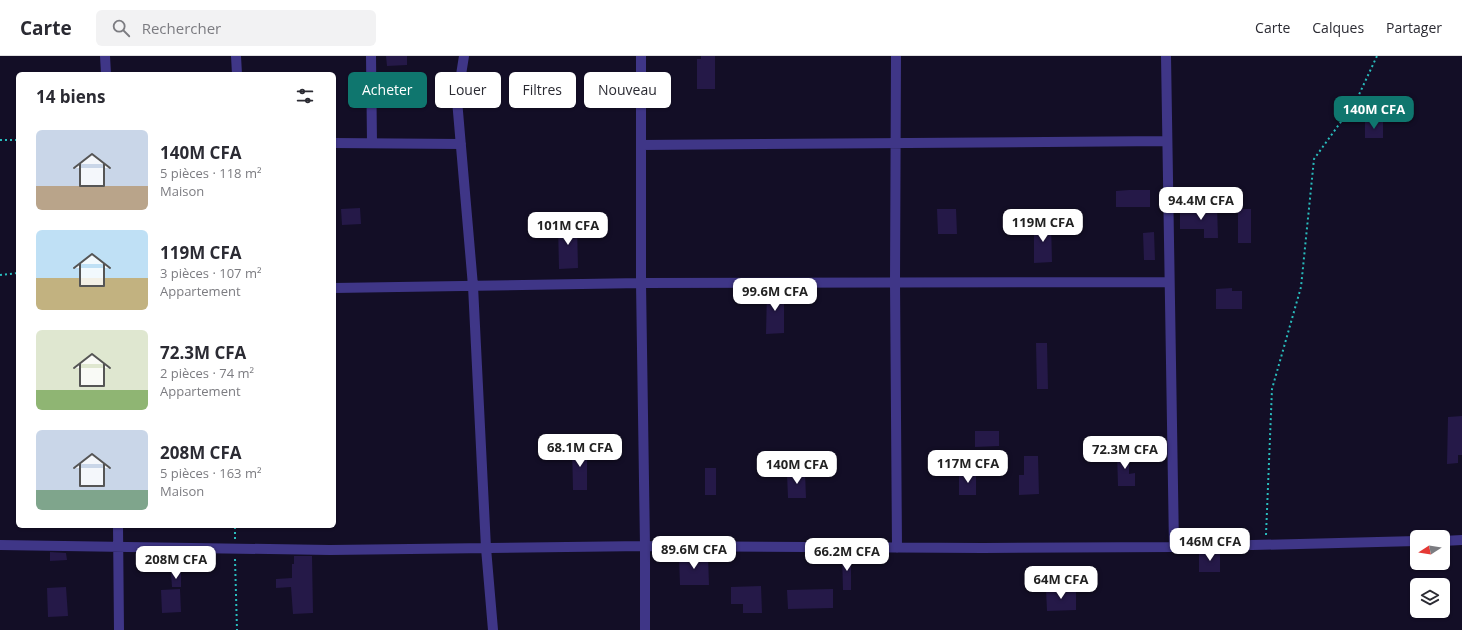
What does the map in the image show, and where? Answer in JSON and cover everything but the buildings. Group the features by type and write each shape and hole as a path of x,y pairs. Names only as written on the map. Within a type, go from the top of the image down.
{"street":[{"path":"105,56 106,72"},
{"path":"236,56 237,72"},
{"path":"371,56 372,143"},
{"path":"464,56 457,100 473,286 486,548 492,630"},
{"path":"641,56 641,283 645,630"},
{"path":"896,56 895,282 897,548"},
{"path":"1166,56 1174,547"},
{"path":"641,145 1167,141"},
{"path":"336,143 461,144"},
{"path":"336,288 641,283 1169,282"},
{"path":"118,528 119,630"},
{"path":"1450,541 1462,540"},
{"path":"0,545 330,550 645,546 897,548 1174,547 1410,541"}],"path":[{"path":"1265,545 1272,389 1301,287 1314,159 1356,101 1377,56"},
{"path":"0,140 16,140"},
{"path":"0,275 16,273"},
{"path":"235,528 237,630"}]}
